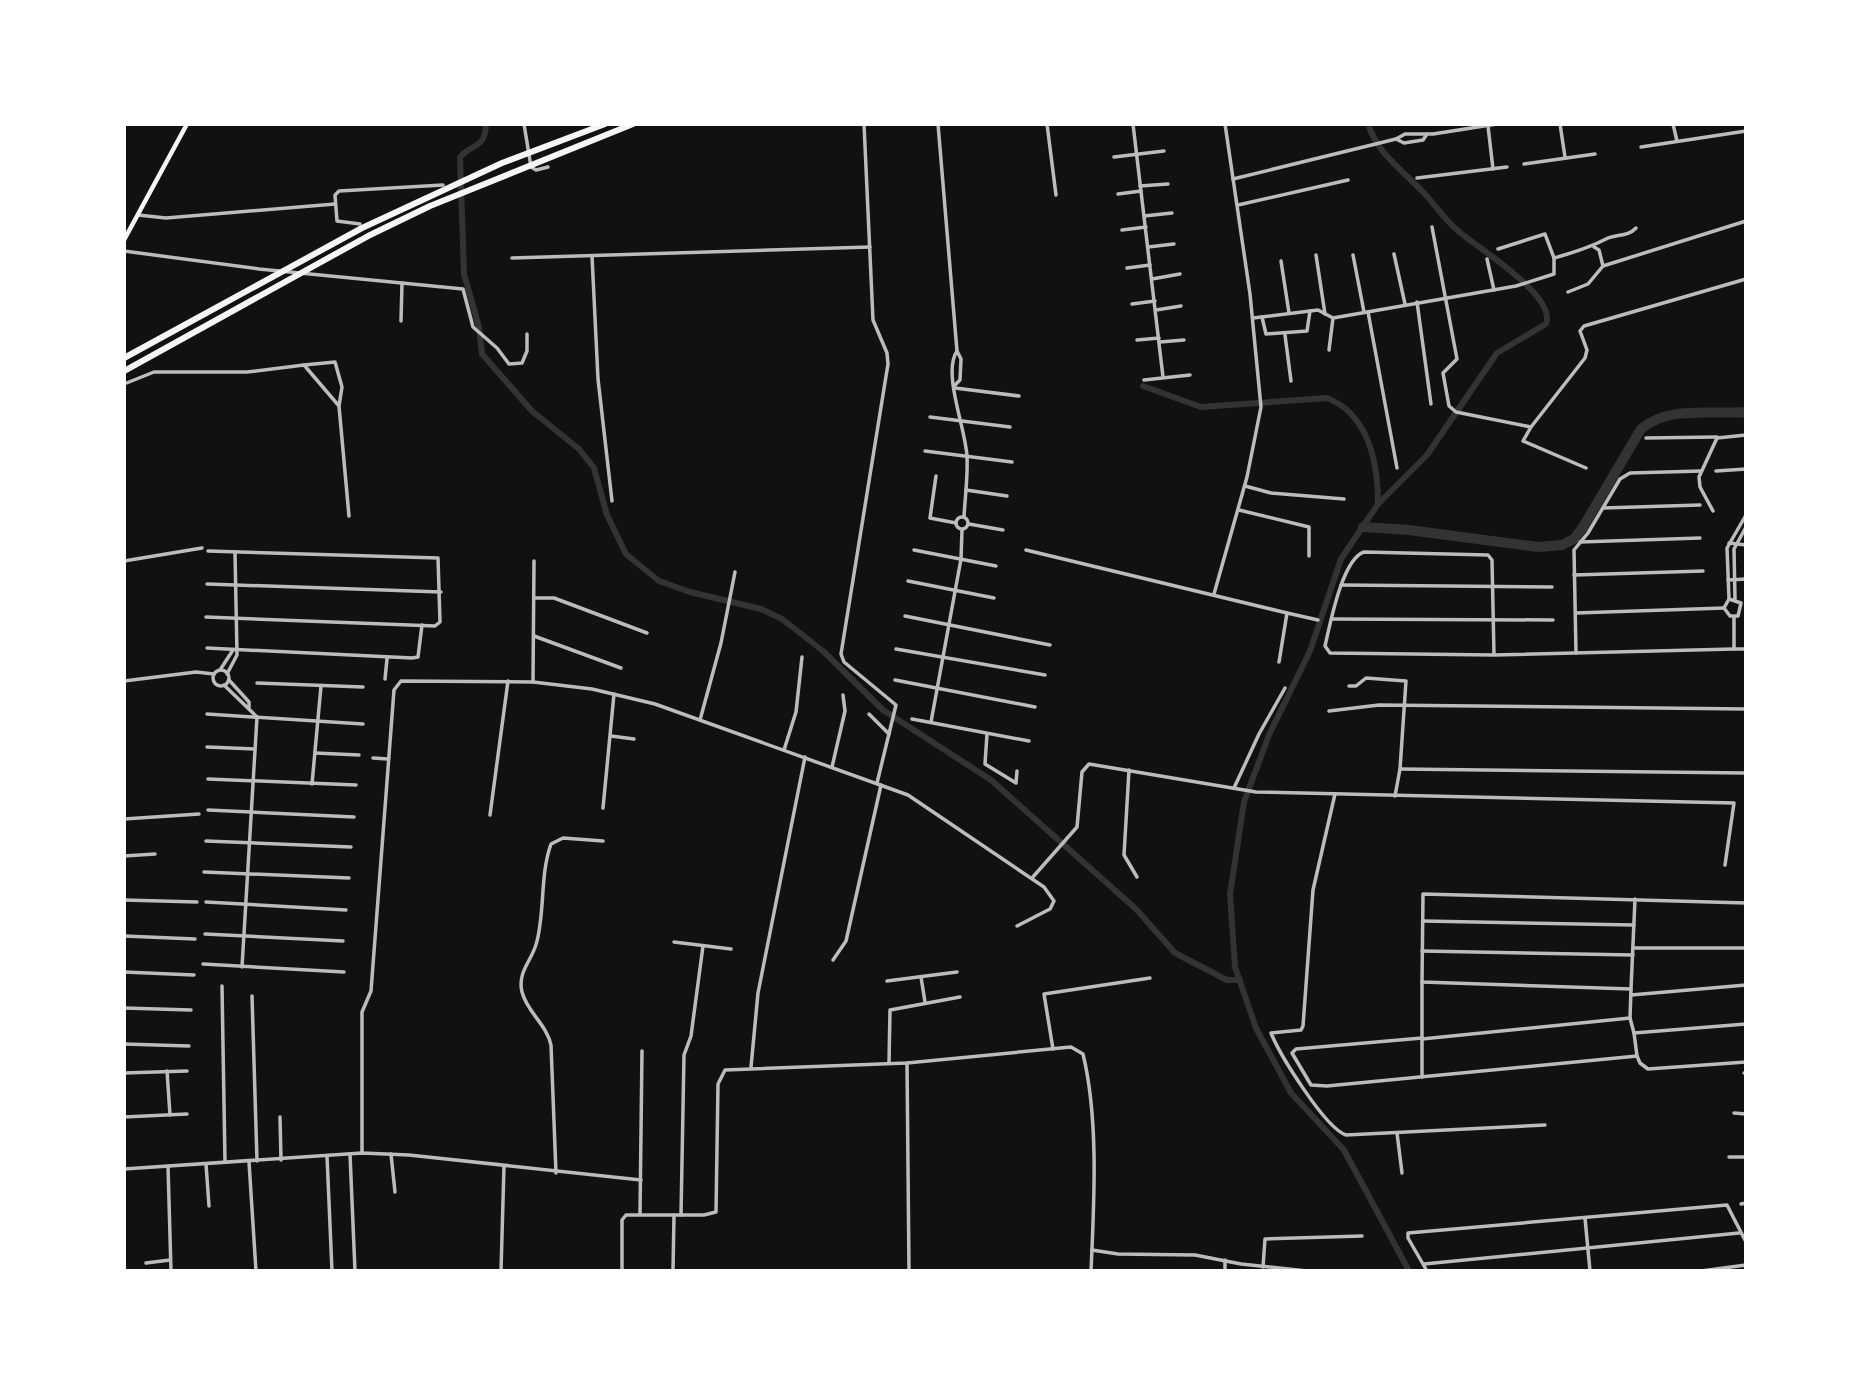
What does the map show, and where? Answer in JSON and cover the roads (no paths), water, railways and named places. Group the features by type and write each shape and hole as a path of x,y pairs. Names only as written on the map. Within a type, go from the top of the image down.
{"highway":[{"path":"124,358 362,228 502,163 605,124"},
{"path":"124,371 368,236 430,206 633,124"}],"main road":[{"path":"124,240 187,124"}],"street":[{"path":"524,124 525,144 531,167 536,170 548,167"},
{"path":"833,960 846,941 895,709 895,705 844,662 841,654 888,364 887,353 873,320 864,124"},
{"path":"938,124 957,351 961,359 961,374 954,387"},
{"path":"1047,124 1056,195"},
{"path":"1133,124 1163,377"},
{"path":"1214,594 1245,486 1260,402 1253,318 1225,124"},
{"path":"1394,140 1404,143 1423,140 1425,134 1421,124"},
{"path":"1233,179 1394,140 1405,134 1425,134 1497,124"},
{"path":"1560,124 1566,158"},
{"path":"1673,124 1677,141"},
{"path":"1487,125 1493,169"},
{"path":"1641,147 1746,131"},
{"path":"1114,157 1164,151"},
{"path":"1524,164 1595,154"},
{"path":"1417,178 1507,167"},
{"path":"1238,205 1348,180"},
{"path":"1118,194 1168,184"},
{"path":"360,224 339,224 335,204 339,191 443,185"},
{"path":"138,215 166,218 335,204"},
{"path":"1144,216 1172,213"},
{"path":"1568,292 1588,284 1603,266 1746,221"},
{"path":"1122,230 1146,227"},
{"path":"1432,227 1457,359 1443,373 1449,406 1456,412 1531,427"},
{"path":"1554,258 1594,247 1636,228"},
{"path":"1253,318 1310,311 1333,318 1538,282 1554,275 1554,258 1545,234 1498,249"},
{"path":"1148,247 1174,244"},
{"path":"512,258 870,247"},
{"path":"1594,247 1598,250 1603,266"},
{"path":"124,251 463,289 473,327 488,339 507,362 515,365 525,359 527,334"},
{"path":"1394,254 1405,304"},
{"path":"1316,255 1325,314"},
{"path":"1353,255 1396,468"},
{"path":"592,256 599,391 612,501"},
{"path":"1487,259 1494,290"},
{"path":"1281,261 1289,313"},
{"path":"1127,268 1150,265"},
{"path":"1152,279 1180,274"},
{"path":"1586,468 1523,441 1585,358 1587,350 1580,329 1746,279"},
{"path":"401,321 402,283"},
{"path":"1132,304 1155,301"},
{"path":"1417,302 1432,404"},
{"path":"1156,310 1181,306"},
{"path":"1262,317 1266,334 1285,335 1307,331 1310,311"},
{"path":"1329,350 1333,318"},
{"path":"1285,335 1291,381"},
{"path":"1137,340 1184,340"},
{"path":"957,351 952,359 951,379 962,421 967,457 964,517 969,524 1003,530"},
{"path":"124,384 154,372 247,372 335,362 342,387 340,406 349,516"},
{"path":"304,365 340,406"},
{"path":"1144,380 1190,374"},
{"path":"954,387 1019,396"},
{"path":"930,417 1010,427"},
{"path":"1646,438 1746,435"},
{"path":"1713,511 1700,487 1701,471 1719,437"},
{"path":"925,451 1012,462"},
{"path":"1716,471 1746,469"},
{"path":"1576,653 1574,550 1578,542 1588,533 1626,474 1701,471"},
{"path":"931,722 956,590 962,530 956,523 930,518 936,476"},
{"path":"1245,486 1271,493 1344,499"},
{"path":"965,490 1007,496"},
{"path":"1603,508 1700,505"},
{"path":"1239,510 1309,527 1308,556"},
{"path":"1724,608 1729,600 1729,542 1746,515"},
{"path":"956,523 964,517"},
{"path":"962,530 969,524"},
{"path":"1735,599 1735,545 1746,527"},
{"path":"1578,542 1700,538"},
{"path":"1729,542 1746,545"},
{"path":"124,561 202,548"},
{"path":"914,550 996,566"},
{"path":"1026,550 1318,620"},
{"path":"206,617 435,626 440,622 441,592 440,562 435,557 208,551"},
{"path":"223,685 228,676 235,645 235,552"},
{"path":"1494,655 1492,560 1486,555 1359,554 1341,586 1325,649 1330,653 1494,655 1746,649"},
{"path":"533,682 534,561"},
{"path":"1574,575 1703,571"},
{"path":"699,720 735,572"},
{"path":"1728,580 1746,579"},
{"path":"908,581 994,598"},
{"path":"207,584 441,592"},
{"path":"1341,586 1552,587"},
{"path":"534,598 554,598 647,633"},
{"path":"1724,608 1727,614 1734,617 1744,612 1741,603 1735,599 1729,600"},
{"path":"1576,613 1724,608"},
{"path":"1279,662 1287,612"},
{"path":"905,616 1050,645"},
{"path":"1734,617 1734,649"},
{"path":"1332,619 1493,622 1553,620"},
{"path":"207,648 387,659 418,657 422,625"},
{"path":"534,636 621,668"},
{"path":"896,649 1045,676"},
{"path":"124,681 196,672 214,674 234,650"},
{"path":"784,750 796,712 802,657"},
{"path":"386,679 387,659"},
{"path":"220,670 249,702 249,708"},
{"path":"214,674 214,682 223,685 257,718 242,967"},
{"path":"1349,686 1356,686 1366,678 1405,680 1400,769 1395,796"},
{"path":"362,1153 362,1014 371,991 396,684 433,680 533,682 614,694 699,720 879,784 914,799 1032,878 1050,893 1053,905 1042,916 1017,926"},
{"path":"895,680 1035,707"},
{"path":"490,815 508,681"},
{"path":"257,683 363,687"},
{"path":"312,784 321,685"},
{"path":"1236,789 1259,734 1285,688"},
{"path":"603,808 614,694"},
{"path":"832,767 845,711 843,695"},
{"path":"1329,711 1345,711 1361,705 1746,709"},
{"path":"207,714 363,724"},
{"path":"869,714 889,734"},
{"path":"912,719 1029,741"},
{"path":"987,734 985,764 1016,783 1017,771"},
{"path":"611,736 634,740"},
{"path":"207,747 255,749"},
{"path":"315,753 359,755"},
{"path":"751,1067 758,993 805,757"},
{"path":"373,758 388,759"},
{"path":"1032,878 1079,823 1082,772 1086,765 1129,769 1256,792 1734,803 1725,865"},
{"path":"1129,769 1124,855 1137,877"},
{"path":"1400,769 1746,773"},
{"path":"208,779 356,785"},
{"path":"1335,794 1313,890 1303,1026 1301,1030 1271,1033 1317,1110 1338,1131 1346,1135 1545,1125"},
{"path":"208,810 354,817"},
{"path":"124,819 199,814"},
{"path":"556,1173 551,1045 549,1036 523,996 522,979 525,964 537,944 551,844 563,838 603,841"},
{"path":"206,841 351,847"},
{"path":"124,856 155,854"},
{"path":"204,872 349,878"},
{"path":"1422,1077 1423,894 1746,903"},
{"path":"1635,899 1630,1018 1640,1063 1648,1069 1746,1062"},
{"path":"124,900 197,902"},
{"path":"206,902 346,910"},
{"path":"1423,921 1634,925"},
{"path":"205,934 343,941"},
{"path":"124,936 195,939"},
{"path":"674,942 732,949"},
{"path":"681,1215 684,1055 691,1036 703,946"},
{"path":"1633,948 1746,948"},
{"path":"1422,951 1633,955"},
{"path":"203,964 344,972"},
{"path":"124,972 194,975"},
{"path":"887,981 957,972"},
{"path":"921,977 925,1003"},
{"path":"1053,1049 1044,994 1150,978"},
{"path":"1422,982 1631,989"},
{"path":"1631,995 1746,985"},
{"path":"222,986 225,1163"},
{"path":"252,996 257,1161"},
{"path":"889,1063 891,1010 960,998"},
{"path":"124,1008 191,1010"},
{"path":"1630,1018 1296,1049 1292,1053 1305,1079 1317,1087 1637,1056"},
{"path":"1634,1033 1746,1024"},
{"path":"124,1044 189,1046"},
{"path":"622,1271 623,1216 716,1212 719,1077 730,1068 906,1063 1076,1048 1082,1051 1084,1059 1091,1128 1091,1271"},
{"path":"640,1215 642,1051"},
{"path":"906,1063 909,1271"},
{"path":"167,1071 170,1115"},
{"path":"124,1073 187,1071"},
{"path":"1734,1113 1746,1114"},
{"path":"124,1117 187,1114"},
{"path":"280,1117 281,1160"},
{"path":"1397,1133 1402,1173"},
{"path":"124,1169 362,1153 641,1180"},
{"path":"351,1154 355,1271"},
{"path":"391,1154 395,1192"},
{"path":"327,1156 332,1271"},
{"path":"1729,1157 1746,1157"},
{"path":"249,1162 256,1271"},
{"path":"206,1164 209,1206"},
{"path":"168,1166 171,1271"},
{"path":"501,1271 505,1166"},
{"path":"1427,1271 1408,1238 1408,1233 1727,1205 1739,1233 1746,1242"},
{"path":"673,1271 674,1215"},
{"path":"1585,1218 1590,1271"},
{"path":"1423,1264 1588,1250 1739,1233"},
{"path":"1263,1267 1265,1239 1362,1236"},
{"path":"1091,1250 1118,1254 1195,1255 1263,1267 1307,1271"},
{"path":"146,1263 146,1260 170,1260"},
{"path":"1225,1260 1225,1271"},
{"path":"1701,1271 1746,1265"}],"waterway":[{"path":"486,124 481,141 460,157 464,274 479,327 482,354 532,411 579,449 594,468 607,515 626,554 659,581 690,592 761,609 782,619 823,651 883,710 991,780 1136,909 1175,953 1227,980 1240,980"},
{"path":"1368,124 1384,153 1448,221 1514,273 1540,300 1546,313 1546,324 1497,353 1427,455 1378,504 1341,559 1310,651 1269,735 1244,802 1230,894 1235,967 1256,1028 1291,1093 1344,1150 1409,1271"},
{"path":"1143,386 1201,407 1327,398 1353,416 1362,428 1373,457 1378,504"},
{"path":"1363,527 1409,530 1538,547 1562,545 1574,539 1583,527 1641,429 1652,422 1677,414 1746,412"}]}
